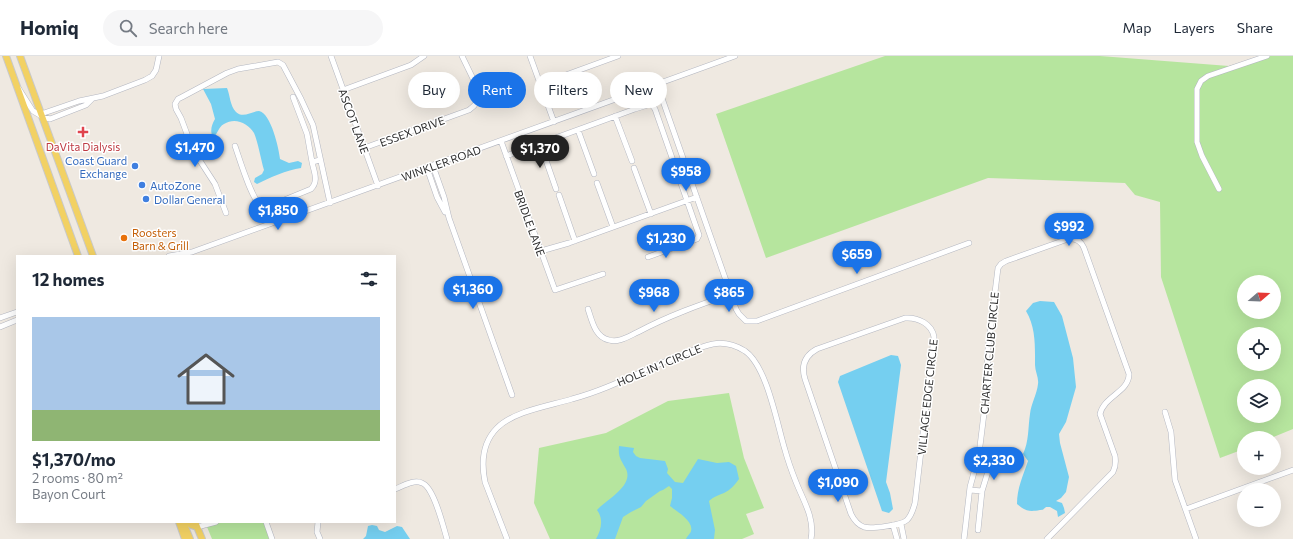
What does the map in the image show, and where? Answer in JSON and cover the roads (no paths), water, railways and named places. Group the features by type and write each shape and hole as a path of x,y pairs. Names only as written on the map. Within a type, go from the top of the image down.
{"main road":[{"path":"6,56 78,255"},
{"path":"20,56 93,255"},
{"path":"179,523 185,539"},
{"path":"183,523 190,539"},
{"path":"196,525 202,539"}],"street":[{"path":"16,85 33,111 50,119 86,105 92,99 108,95 152,76 156,70 159,56"},
{"name":"ASCOT LANE","path":"331,56 378,186"},
{"path":"343,90 411,65 424,56"},
{"name":"ESSEX DRIVE","path":"364,148 474,107 480,96 479,91 462,56"},
{"path":"530,56 536,72"},
{"path":"574,72 618,56"},
{"name":"WINKLER ROAD","path":"667,80 735,56"},
{"path":"1219,189 1198,145 1197,89 1201,81 1208,76 1267,56"},
{"path":"226,213 215,184 193,150 175,104 178,100 216,78 238,69 278,62 283,65 311,121 330,203"},
{"path":"235,146 255,199 261,206 272,205 315,186 316,181 307,134 293,97"},
{"name":"WINKLER ROAD","path":"175,255 192,252 610,101"},
{"path":"506,156 651,104 656,111 700,235 697,239 648,257"},
{"path":"549,108 554,122"},
{"path":"665,108 731,294 739,314 746,321 757,321 969,243"},
{"path":"615,116 632,161"},
{"path":"303,124 311,121"},
{"path":"578,130 594,174"},
{"name":"BRIDLE LANE","path":"501,141 555,290 603,274"},
{"path":"540,143 556,189"},
{"path":"312,162 320,160"},
{"path":"433,166 444,197 449,218 512,396"},
{"path":"427,168 437,197 449,218"},
{"path":"634,168 651,214"},
{"path":"597,183 613,227"},
{"path":"559,195 575,241"},
{"path":"541,251 575,241 697,197"},
{"name":"CHARTER CLUB CIRCLE","path":"964,539 970,490 979,454 989,373 987,357 998,268 1001,264 1017,257 1073,238 1082,243 1084,248 1129,374 1129,379 1127,384 1108,400 1102,408 1100,414 1115,456 1116,467 1113,472 1047,539"},
{"name":"WINKLER ROAD","path":"189,255 192,252"},
{"path":"588,309 597,332 605,339 616,341 626,338 669,316 731,294"},
{"path":"0,318 16,312"},
{"name":"VILLAGE EDGE CIRCLE","path":"910,317 920,320 929,327 934,334 934,342 915,503 910,516 901,524 869,528 863,527 853,520 805,379 803,367 808,354 817,349 910,317"},
{"path":"0,327 16,320"},
{"name":"HOLE IN 1 CIRCLE","path":"507,539 485,482 482,462 488,440 498,427 506,421 526,412 595,392 616,384 661,362 708,345 719,344 730,345 744,351 756,362 761,372 795,480 811,518 811,539"},
{"path":"1165,412 1171,432 1175,480 1196,539"},
{"path":"978,530 982,491 990,465"},
{"path":"1186,509 1293,470"},
{"path":"396,489 415,482 422,482 428,486 447,539"},
{"path":"970,490 982,491"},
{"path":"196,525 209,523"},
{"path":"266,523 272,539"},
{"path":"318,523 317,532 320,539"},
{"path":"901,524 904,539"},
{"path":"893,525 897,539"}],"water":[{"path":"227,88 234,110 242,115 256,111 263,113 271,124 274,132 280,159 289,163 298,161 302,163 301,168 284,172 257,184 254,182 255,178 262,174 264,170 257,141 251,129 241,122 232,121 220,127 213,138 211,128 215,119 211,104 203,89"},
{"path":"1040,301 1054,302 1062,316 1073,358 1076,387 1066,422 1059,434 1069,477 1066,492 1056,501 1062,503 1065,513 1058,517 1057,511 1050,507 1046,507 1043,510 1030,511 1025,510 1017,504 1019,487 1028,461 1023,454 1038,382 1035,367 1035,344 1032,324 1026,311 1033,303"},
{"path":"891,355 898,356 901,365 886,482 893,509 889,513 882,511 838,382 840,376"},
{"path":"619,446 634,448 633,452 640,458 665,461 668,469 667,473 675,482 683,483 698,459 717,463 729,462 736,466 739,479 724,493 709,501 715,530 714,539 686,539 691,532 691,527 680,513 670,506 672,489 669,486 646,501 641,507 623,517 615,539 596,539 601,524 597,510 623,487 626,481 626,469 619,456"},
{"path":"368,526 377,526 379,530 385,532 397,526 402,527 410,539 363,539 366,536"}],"place":[{"name":"DaVita Dialysis","path":"83,132"},
{"name":"Coast Guard Exchange","path":"135,166"},
{"name":"AutoZone","path":"142,185"},
{"name":"Dollar General","path":"146,199"},
{"name":"Roosters Barn & Grill","path":"124,238"}]}
